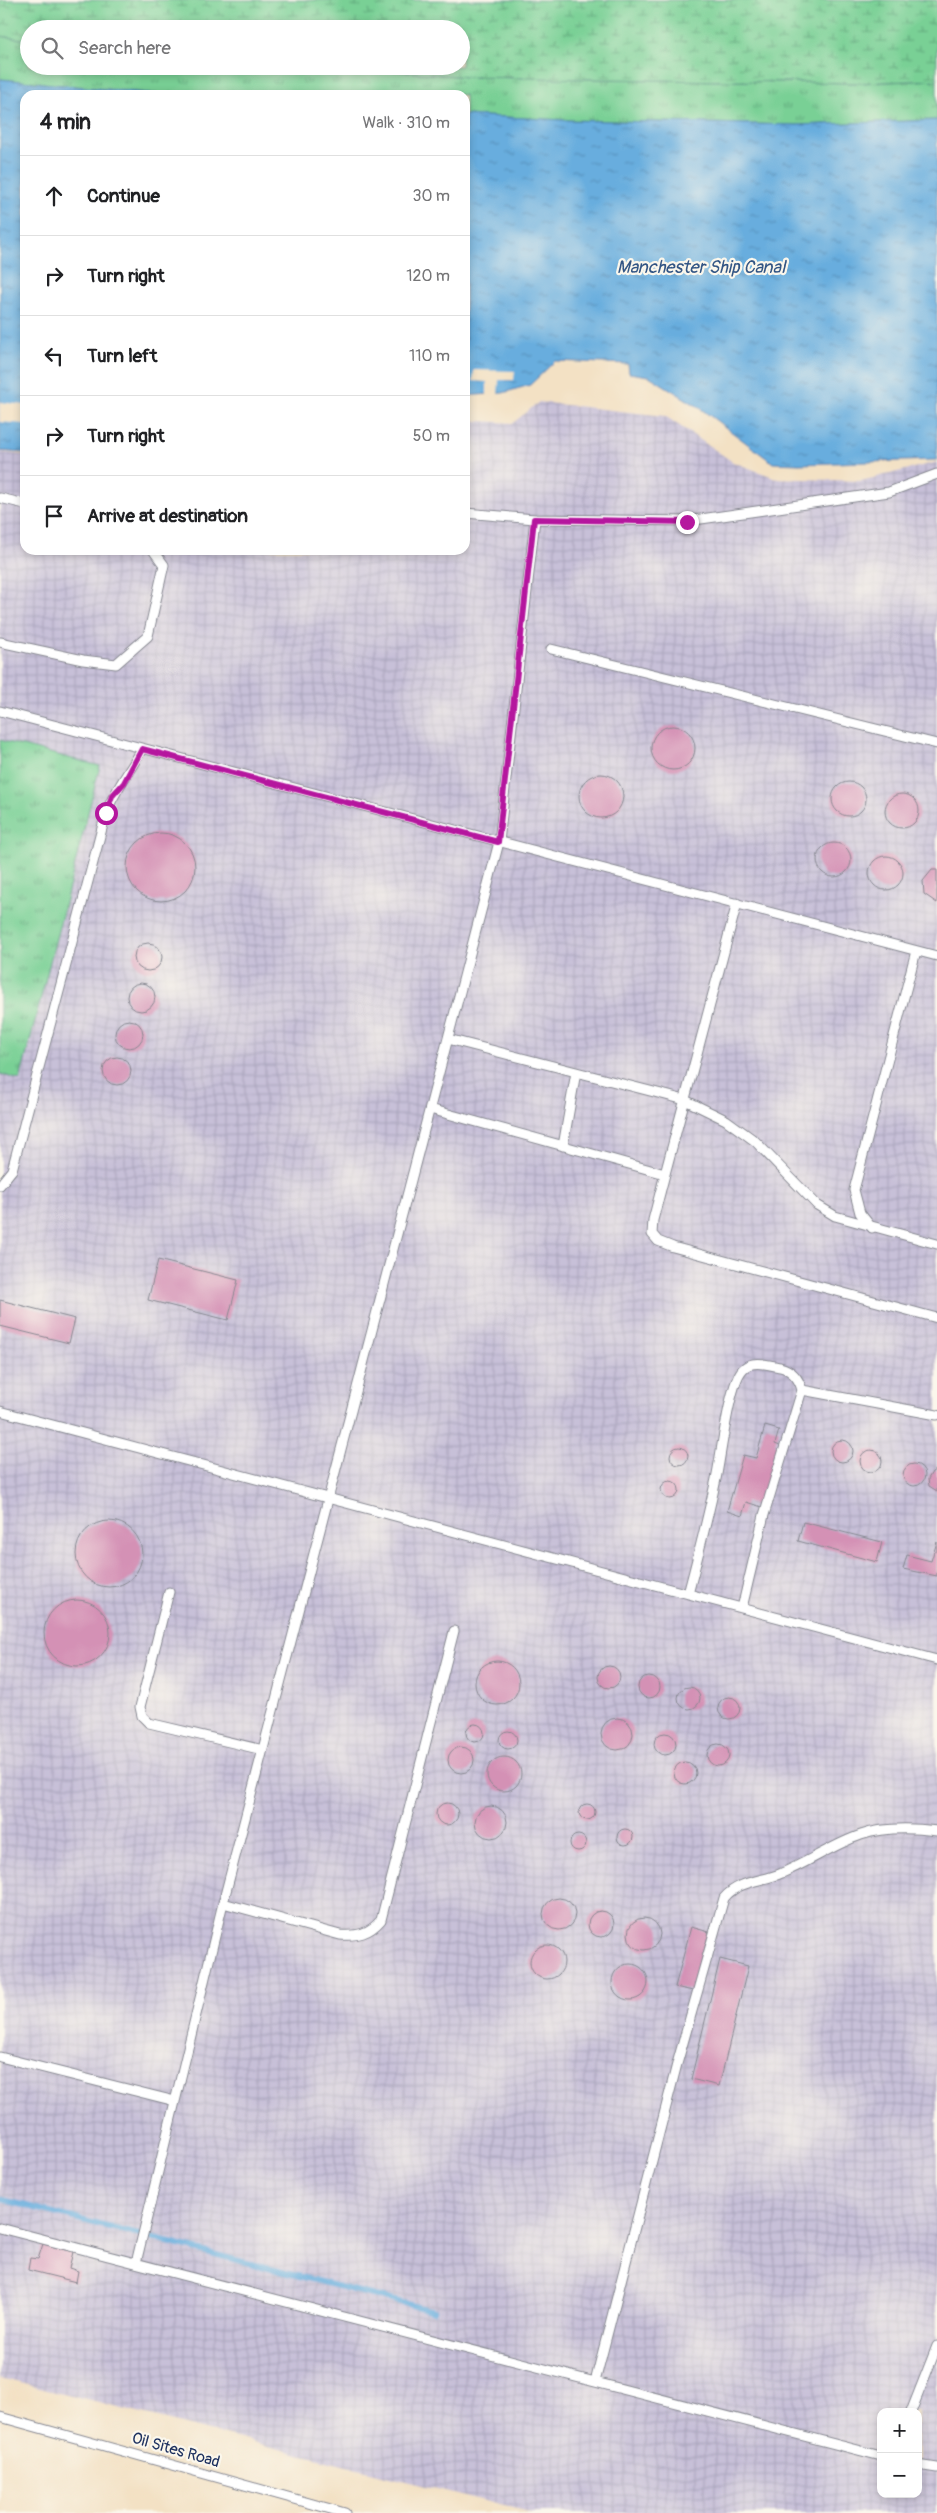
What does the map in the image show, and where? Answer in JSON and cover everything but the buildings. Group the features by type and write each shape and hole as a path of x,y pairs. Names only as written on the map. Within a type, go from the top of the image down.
{"lane":[{"path":"470,513 534,519 687,522 889,492 937,474"},
{"path":"0,498 20,503"},
{"path":"136,2263 223,1903 498,842 534,519"},
{"path":"0,642 83,660 116,664 148,636 164,565 157,555"},
{"path":"552,649 937,744"},
{"path":"0,711 937,956"},
{"path":"0,1185 12,1170 106,813 112,796 124,783 142,749"},
{"path":"737,903 653,1220 652,1234 658,1241 672,1247 937,1318"},
{"path":"872,1228 860,1213 854,1190 916,951"},
{"path":"448,1039 685,1100 726,1120 755,1141 817,1205 835,1216 872,1228 937,1244"},
{"path":"563,1146 576,1072"},
{"path":"430,1109 665,1174"},
{"path":"688,1594 716,1479 727,1414 743,1369 750,1364 764,1364 784,1368 797,1377 802,1390 764,1515 742,1608"},
{"path":"802,1390 937,1415"},
{"path":"0,1411 937,1660"},
{"path":"169,1592 140,1707 142,1716 149,1723 263,1750"},
{"path":"223,1903 340,1935 354,1936 365,1933 381,1920 454,1631"},
{"path":"595,2382 677,2064 724,1898 730,1890 745,1883 780,1874 862,1835 902,1829 937,1831"},
{"path":"0,2057 175,2101"},
{"path":"0,2228 877,2455"},
{"path":"913,2408 937,2346"},
{"name":"Oil Sites Road","path":"0,2417 345,2513"},
{"path":"922,2466 937,2468"}],"shaded area":[{"path":"539,402 665,416 733,462 776,478 861,481 937,462 937,2513 532,2513 0,2378 0,452 20,454 20,555 470,555 470,420 513,423"}],"green space":[{"path":"0,0 937,0 937,80 857,83 467,77 443,75 470,75 470,20 20,20 20,39 0,36"},
{"path":"0,36 20,39 20,75 443,75 467,77 857,83 937,80 937,120 797,125 564,120 470,115 470,90 116,90 0,79"},
{"path":"0,740 100,766 20,1080 0,1074"}],"water":[{"path":"0,79 116,90 20,90 20,453 0,451"},
{"name":"Manchester Ship Canal","path":"470,115 564,120 797,125 937,120 937,460 773,463 697,406 649,376 629,373 628,364 555,361 530,385 503,393 470,396"}],"pier":[{"path":"474,370 515,371 514,380 499,380 498,396 487,397 487,382 473,381"},
{"path":"0,402 20,404 20,424 0,422"}],"waterway":[{"path":"0,2199 434,2311"}],"route":[{"path":"106,813 112,796 124,783 142,749 498,842 534,519 687,522"}]}
